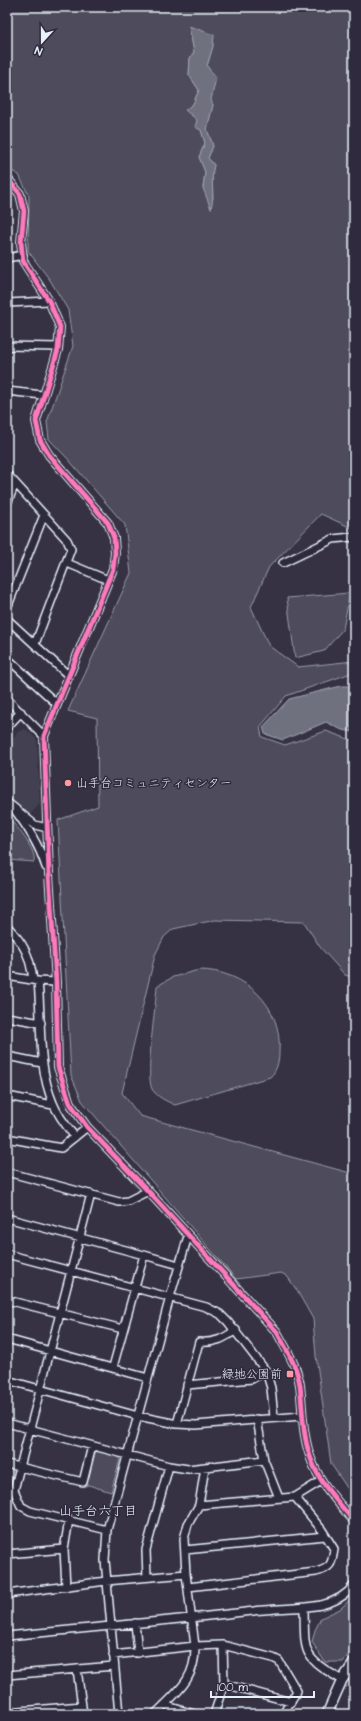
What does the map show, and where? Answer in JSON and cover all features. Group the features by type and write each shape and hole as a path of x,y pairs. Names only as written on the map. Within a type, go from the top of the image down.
{"main road":[{"path":"327,1714 342,1680 354,1663"}],"street":[{"path":"7,178 20,194 24,211 22,242 24,261 29,272 49,301 60,327 58,347 42,396 36,422 40,440 49,455 108,523 114,538 115,553 113,569 44,736 49,874 56,982 58,1067 70,1103 86,1126 148,1191 277,1332 292,1360 297,1374 300,1385 302,1416 307,1446 313,1464 321,1481 354,1521"},
{"path":"7,258 23,255"},
{"path":"7,303 49,301"},
{"path":"7,346 58,347"},
{"path":"7,391 42,396"},
{"path":"7,474 67,540 71,549 67,563 35,644"},
{"path":"7,504 15,484"},
{"path":"7,608 44,516"},
{"path":"283,563 333,539 352,537 354,539"},
{"path":"67,563 108,580"},
{"path":"7,618 69,676"},
{"path":"7,658 58,704"},
{"path":"7,699 44,736"},
{"path":"7,727 21,712"},
{"path":"7,802 34,825 47,828"},
{"path":"14,809 30,830 40,849 49,874"},
{"path":"7,926 21,941 35,981 41,1023 42,1063 48,1089 54,1105 75,1137"},
{"path":"7,976 35,981 56,982"},
{"path":"7,1017 41,1023"},
{"path":"7,1056 42,1063"},
{"path":"7,1096 54,1105"},
{"path":"7,1138 61,1148 86,1126"},
{"path":"7,1172 119,1202 128,1201 148,1191"},
{"path":"91,1194 49,1350 14,1490 21,1506 30,1511 107,1530"},
{"path":"7,1218 179,1265"},
{"path":"119,1714 106,1581 105,1560 107,1530 188,1236"},
{"path":"7,1254 206,1307 220,1314 236,1330 266,1371 271,1388 274,1418"},
{"path":"112,1367 144,1255"},
{"path":"7,1300 123,1329"},
{"path":"177,1424 199,1342 211,1343 221,1340 236,1330"},
{"path":"7,1339 148,1378"},
{"path":"187,1385 252,1379 266,1371"},
{"path":"7,1380 138,1416 177,1424 196,1425 302,1416"},
{"path":"257,1420 264,1460 278,1498"},
{"path":"7,1423 169,1466 188,1469 264,1460"},
{"path":"7,1464 82,1482 92,1446"},
{"path":"147,1577 146,1550 169,1466"},
{"path":"155,1714 186,1683 192,1673 195,1646 186,1574 184,1539 188,1524 199,1505 206,1467"},
{"path":"199,1505 295,1497 321,1481"},
{"path":"188,1587 316,1572 327,1569 333,1561 334,1549 295,1497"},
{"path":"66,1587 64,1549 69,1520"},
{"path":"185,1550 325,1536"},
{"path":"7,1554 64,1549"},
{"path":"7,1594 106,1581 186,1574"},
{"path":"7,1636 111,1627 135,1623 275,1609 304,1608 337,1599 350,1591 354,1585"},
{"path":"304,1608 304,1640 307,1652 312,1660 321,1668 342,1680"},
{"path":"135,1623 138,1652"},
{"path":"113,1655 195,1646 223,1645 273,1658 279,1661 297,1691 283,1714"},
{"path":"214,1714 224,1684 223,1645"},
{"path":"7,1675 114,1666"},
{"path":"7,1712 82,1710 77,1669"},
{"path":"224,1684 291,1702"},
{"path":"164,1705 194,1714"}],"shaded area":[{"path":"7,7 354,7 354,529 321,514 269,567 251,607 269,646 298,667 354,661 354,672 286,696 260,727 262,737 285,745 326,731 354,741 354,978 345,975 320,947 304,922 215,920 173,929 164,937 155,955 122,1093 140,1116 354,1174 354,1498 331,1464 316,1356 313,1319 296,1289 287,1276 281,1273 236,1279 82,1101 71,1075 58,820 98,806 97,718 68,711 131,573 125,525 49,439 47,422 73,346 68,310 50,280 28,251 29,196 19,175 7,168","holes":["189,26 213,46 207,66 213,89 210,100 213,105 207,129 213,146 208,158 214,165 212,173 213,199 203,188 205,172 199,157 205,143 193,104 199,90 189,75 190,58 194,52"]},
{"path":"350,593 343,629 324,651 295,658 287,598"},
{"path":"24,729 37,740 40,804 30,814 22,810 7,795 7,744 18,732"},
{"path":"7,816 29,844 34,857 34,862 7,860"},
{"path":"199,970 231,976 257,993 267,1005 275,1019 279,1035 278,1062 276,1069 270,1077 175,1105 159,1097 152,1089 150,1081 150,1055 157,986 173,977"},
{"path":"94,1448 121,1455 111,1492 85,1484"},
{"path":"354,1596 354,1646 343,1662 325,1662 312,1642 315,1630 321,1618 340,1609"}],"water":[{"path":"189,26 214,35 213,46 207,66 216,78 211,100 213,105 207,129 213,146 208,158 214,165 212,176 213,198 211,209 203,188 205,172 199,157 205,143 201,130 195,127 197,120 185,110 193,104 199,90 189,75 190,58 194,52"},
{"path":"341,686 354,686 354,732 342,730 326,722 283,740 265,734 263,727 289,699"}],"cycle path":[{"path":"7,178 20,194 24,211 21,242 23,261 49,301 60,327 58,350 36,421 40,440 49,455 108,523 114,538 115,553 113,569 44,736 49,874 56,982 58,1067 70,1103 87,1127 148,1191 277,1332 291,1358 299,1378 305,1435 313,1464 326,1487 354,1521"}],"place":[{"name":"山手台コミュニティセンター","path":"68,783"},
{"name":"緑地公園前","path":"290,1374"}],"district":[{"name":"山手台六丁目","path":"98,1510"}]}
